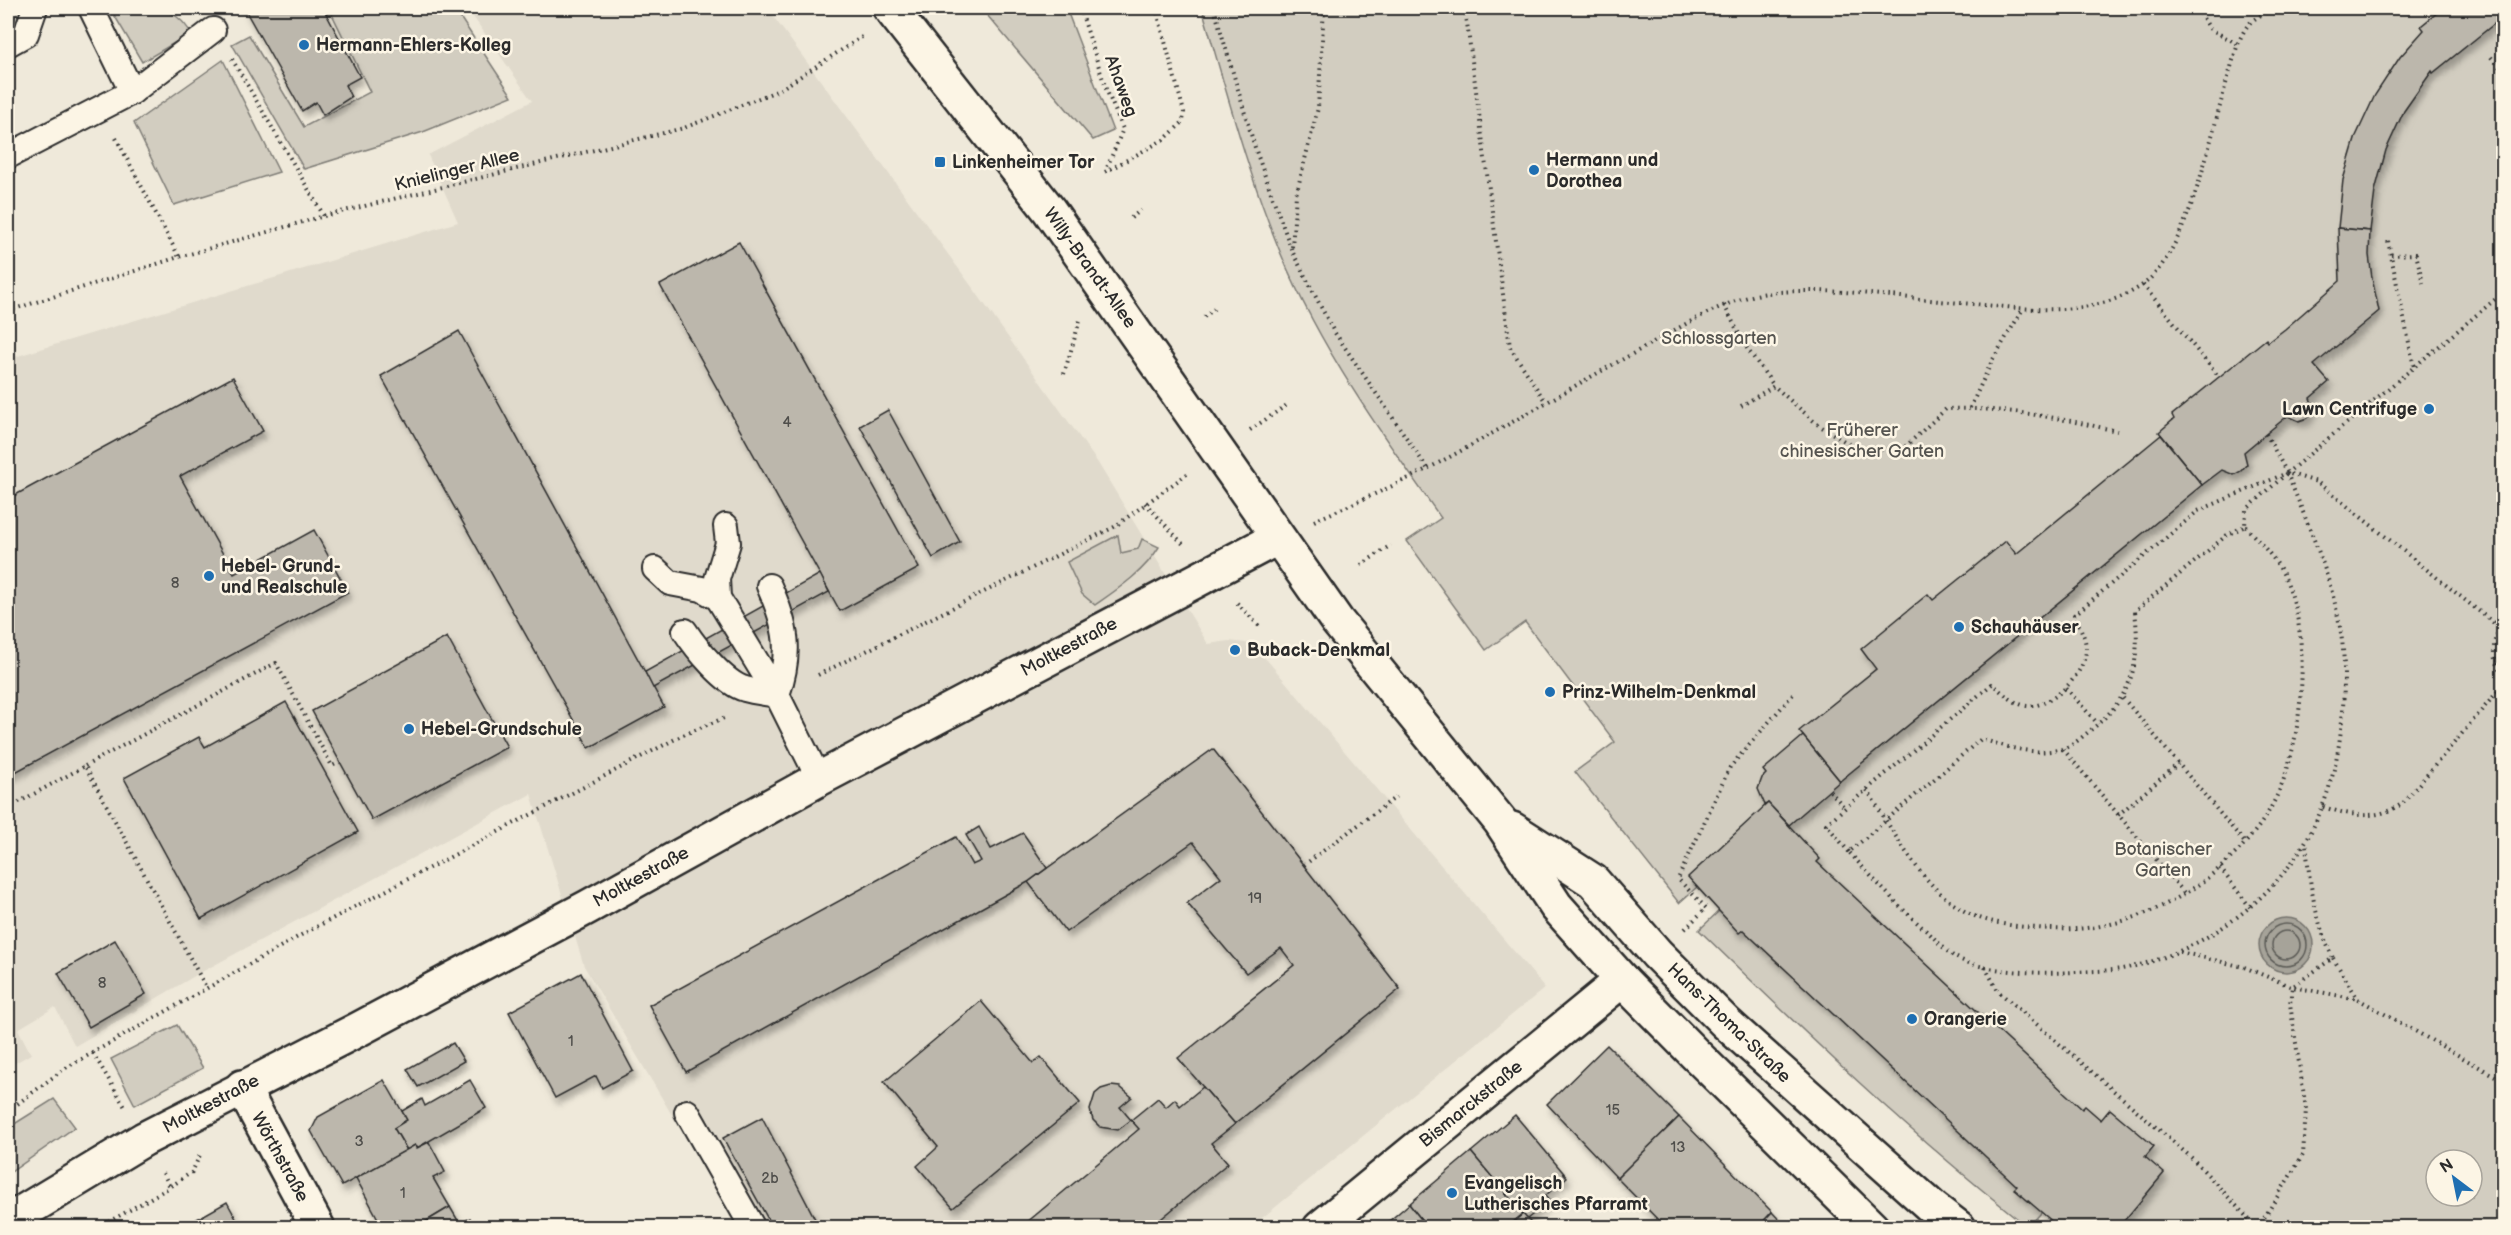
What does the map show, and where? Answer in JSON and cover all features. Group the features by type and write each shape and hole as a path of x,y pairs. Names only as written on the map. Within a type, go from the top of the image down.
{"main road":[{"name":"Willy-Brandt-Allee","path":"893,12 1048,210 1130,323 1277,538"},
{"name":"Moltkestraße","path":"8,1221 144,1139 359,1029 588,907 819,778 1277,538"},
{"name":"Hans-Thoma-Straße","path":"1277,538 1337,621 1500,821 1556,906 1622,980 1872,1227"},
{"name":"Hans-Thoma-Straße","path":"1500,821 1593,881 1657,954 1726,1023 1898,1177 1959,1227"},
{"name":"Bismarckstraße","path":"1320,1227 1622,980"},
{"name":"Wörthstraße","path":"242,1087 318,1227"}],"lane":[{"path":"8,44 26,34 34,8"},
{"path":"91,8 132,92"},
{"path":"8,156 132,92 213,30"},
{"path":"726,526 728,543 717,579 718,598 777,695 819,778"},
{"path":"655,569 670,583 702,589 718,598"},
{"path":"769,586 780,610 788,648 785,674 777,695"},
{"path":"685,631 705,657 742,689 777,695"},
{"path":"687,1112 753,1227"}],"path":[{"name":"Ahaweg","path":"1080,8 1106,89 1123,129 1105,172 1165,140 1183,122 1184,112 1156,8"},
{"path":"1214,8 1256,151 1292,251 1333,330 1427,468"},
{"path":"1292,251 1296,195 1318,108 1324,8"},
{"path":"1465,8 1510,347 1545,401"},
{"path":"2197,8 2210,29 2238,44"},
{"path":"1277,538 1427,468 1545,401 1724,305 1764,293 1799,291 2023,309 2101,305 2123,297 2143,285 2162,264 2176,240 2201,181 2216,113 2238,44 2250,24 2275,8"},
{"name":"Knielinger Allee","path":"8,311 179,257 324,216 684,128 779,90 893,12"},
{"path":"213,30 324,216"},
{"path":"2491,57 2504,72"},
{"path":"100,108 179,257"},
{"path":"1131,218 1141,210"},
{"path":"2388,241 2414,367"},
{"path":"2391,255 2416,254 2423,283"},
{"path":"2143,285 2219,377"},
{"path":"1867,790 1925,880 1967,912 1996,922 2033,928 2075,930 2115,923 2153,912 2186,895 2220,868 2245,843 2270,811 2284,780 2300,709 2301,644 2296,610 2286,579 2272,556 2245,526 2246,510 2287,473 2504,292"},
{"path":"1724,305 1746,347 1774,386 1817,424 1862,452 1906,446 1946,409 1970,408 2049,416 2117,431"},
{"path":"1204,317 1214,309"},
{"path":"1970,408 1992,361 2023,309"},
{"path":"1741,406 1774,386"},
{"path":"2266,434 2287,473 2328,580 2343,642 2343,707 2339,746 2323,807 2307,842 2291,865 2272,888 2250,908 2202,940 2179,952 2131,967 2094,971 2036,973 1985,967 1955,957 1897,905 1826,824 1992,684 2012,700 2028,706 2051,699 2066,688 2076,677 2086,651 2084,634 2074,615 2198,511 2287,473 2317,482 2502,626 2494,647 2494,659 2504,676"},
{"path":"777,695 1114,526 1217,453"},
{"path":"1849,852 1981,739 2027,752 2063,749 2098,724 2123,698 2136,661 2138,636 2135,611 2227,535 2245,526"},
{"path":"1361,565 1391,545"},
{"path":"8,808 276,663 332,766 340,762"},
{"path":"2323,807 2359,816 2375,816 2403,803 2504,684"},
{"path":"2066,688 2098,724"},
{"path":"1683,932 1706,908 1678,879 1730,767 1795,692"},
{"path":"2123,698 2245,843"},
{"path":"8,1111 64,1069 303,934 682,735 725,717"},
{"path":"2063,749 2186,895"},
{"path":"2118,815 2178,764"},
{"path":"85,766 207,989"},
{"path":"1830,790 1845,808"},
{"path":"1304,865 1396,797"},
{"path":"2307,842 2310,884 2318,919 2333,958 2358,999"},
{"path":"2220,868 2250,908"},
{"path":"2179,952 2244,967 2292,987 2358,999 2504,1082"},
{"path":"1985,967 1998,991 2193,1159 2258,1227 2303,1155 2306,1109 2290,1004 2292,987 2333,958"},
{"path":"93,1053 144,1139"},
{"path":"2050,1227 2054,1222"}],"shaded area":[{"path":"467,8 767,8 1098,463 1208,644 1229,641 1246,643 1267,660 1545,988 1251,1227 738,1227 584,966 531,794 198,974 75,1046 55,1007 18,1029 31,1054 8,1067 8,359 458,222 428,155 532,101"}],"green space":[{"path":"146,7 166,11 183,22 191,33 142,62 110,8"},
{"path":"329,8 454,8 512,96 423,132 304,169 232,44 249,35 304,127 370,92"},
{"path":"981,8 1066,8 1113,131 1093,140"},
{"path":"1202,8 2503,8 2503,1227 2060,1228 2042,1212 2028,1227 1943,1157 1860,1083 1699,930 1719,911 1697,887 1679,903 1575,772 1615,742 1525,622 1486,650 1407,541 1441,518 1354,390 1314,323 1269,224 1238,132"},
{"path":"223,60 279,172 174,205 134,123"},
{"path":"1118,535 1121,553 1138,549 1142,539 1159,547 1138,572 1095,605 1082,594 1067,562"},
{"path":"177,1025 203,1068 135,1105 111,1059"},
{"path":"54,1099 75,1127 8,1174 8,1128"}],"water":[{"path":"2281,918 2291,918 2301,922 2309,930 2313,945 2309,960 2301,968 2291,972 2281,972 2271,968 2263,960 2259,950 2259,940 2263,930 2271,922"}],"building":[{"name":"Hermann-Ehlers-Kolleg","path":"244,8 323,8 360,77 345,85 351,97 323,115 316,102 302,111"},
{"path":"2443,8 2504,8 2504,16 2433,73 2432,71 2404,111 2386,150 2375,191 2370,231 2338,228 2343,180 2356,136 2375,95 2400,57 2424,30 2421,26"},
{"path":"2338,228 2370,231 2369,255 2379,311 2314,365 2329,382 2310,398 2313,406 2308,418 2299,421 2288,416 2244,452 2247,464 2241,471 2234,475 2222,470 2202,485 2159,432 2174,419 2172,415 2266,339 2268,342 2285,329 2340,281"},
{"path":"739,242 919,568 840,611 660,285"},
{"path":"459,331 664,707 589,748 381,376"},
{"path":"233,377 263,431 180,476 234,574 314,530 348,592 8,776 8,499"},
{"path":"888,410 960,542 933,558 860,426"},
{"name":"Schauhäuser","path":"2161,435 2202,485 1840,781 1799,731 1876,669 1861,649 1928,594 1933,600 2006,541 2016,554"},
{"path":"820,574 829,592 653,688 645,672"},
{"name":"Hebel-Grundschule","path":"447,637 507,747 372,820 312,711"},
{"path":"286,702 358,832 201,919 124,778 199,737 205,747"},
{"path":"1803,736 1840,781 1789,825 1768,803 1765,805 1758,789 1766,774 1763,770"},
{"path":"1213,749 1400,989 1235,1124 1178,1058 1294,965 1281,948 1246,973 1187,903 1221,877 1193,842 1066,932 1028,882"},
{"name":"Orangerie","path":"1768,803 1820,859 1817,862 2082,1109 2085,1106 2101,1120 2110,1109 2154,1146 2145,1157 2164,1173 2118,1228 2060,1228 2014,1189 2017,1186 1743,930 1739,933 1688,877"},
{"path":"979,827 991,849 1023,833 1047,868 1028,882 686,1072 649,1005 956,837 972,865 981,861 966,835"},
{"path":"115,940 146,994 89,1027 58,973"},
{"path":"581,973 633,1071 602,1088 596,1076 555,1098 509,1012"},
{"path":"981,1001 1033,1063 1041,1057 1080,1103 953,1208 917,1166 938,1147 884,1082"},
{"path":"453,1043 464,1061 418,1087 407,1069"},
{"path":"1607,1045 1679,1117 1617,1178 1547,1104"},
{"path":"384,1080 407,1120 394,1128 407,1150 342,1186 311,1131 318,1117"},
{"path":"470,1080 486,1108 417,1148 415,1145 407,1150 394,1128 407,1120 402,1111 422,1099 425,1106"},
{"path":"1111,1086 1120,1087 1132,1097 1120,1107 1131,1120 1118,1130 1100,1127 1093,1120 1090,1110 1095,1094"},
{"path":"1203,1087 1235,1124 1211,1143 1228,1163 1150,1228 1020,1228 1139,1129 1131,1120 1158,1098 1166,1107 1175,1099 1180,1106"},
{"path":"1515,1115 1567,1177 1545,1196 1549,1201 1527,1219 1471,1152"},
{"path":"762,1117 815,1219 799,1228 773,1228 723,1138"},
{"path":"1679,1117 1772,1212 1757,1228 1666,1228 1617,1178"},
{"path":"429,1142 445,1172 433,1178 450,1207 415,1228 383,1228 356,1178 415,1145 417,1148"},
{"path":"1471,1152 1523,1214 1506,1228 1428,1228 1409,1204"},
{"path":"227,1202 241,1228 181,1228"},
{"path":"1409,1204 1428,1228 1381,1228"},
{"path":"450,1207 460,1224 470,1218 475,1228 415,1228"},
{"path":"1772,1212 1787,1228 1757,1228"},
{"path":"1523,1214 1535,1228 1506,1228"},
{"path":"815,1219 820,1228 799,1228"}],"place":[{"name":"Hermann-Ehlers-Kolleg","path":"304,45"},
{"name":"Linkenheimer Tor","path":"940,162"},
{"name":"Hermann und Dorothea","path":"1534,170"},
{"name":"Lawn Centrifuge","path":"2429,409"},
{"name":"Hebel- Grund- und Realschule","path":"209,576"},
{"name":"Schauhäuser","path":"1959,627"},
{"name":"Buback-Denkmal","path":"1235,650"},
{"name":"Prinz-Wilhelm-Denkmal","path":"1550,692"},
{"name":"Hebel-Grundschule","path":"409,729"},
{"name":"Orangerie","path":"1912,1019"},
{"name":"Evangelisch Lutherisches Pfarramt","path":"1452,1193"}],"park label":[{"name":"Schlossgarten","path":"1719,338"},
{"name":"Früherer chinesischer Garten","path":"1862,440"},
{"name":"Botanischer Garten","path":"2163,859"}]}
